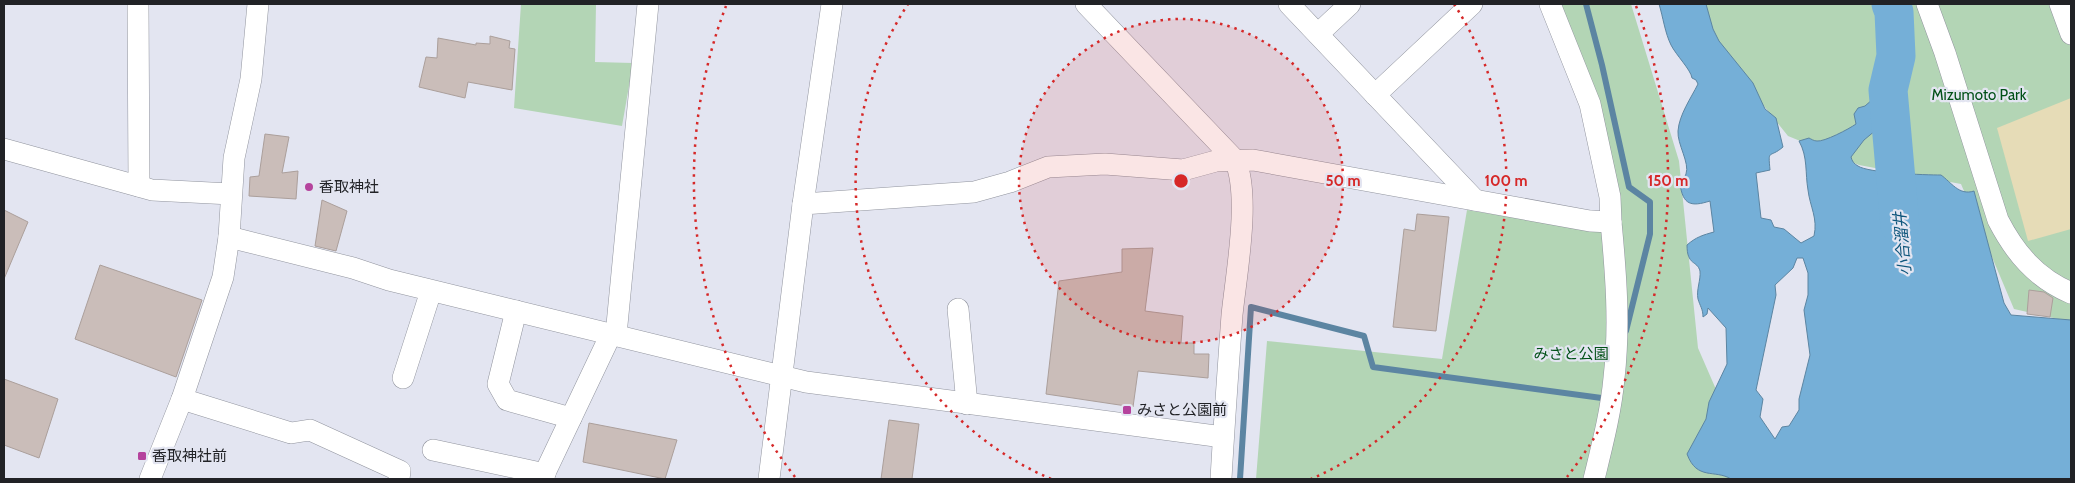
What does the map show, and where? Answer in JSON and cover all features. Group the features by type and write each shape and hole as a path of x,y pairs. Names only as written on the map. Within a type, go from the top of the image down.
{"street":[{"path":"138,4 139,186"},
{"path":"150,479 182,399 223,278 229,237 234,158 251,79 258,4"},
{"path":"433,450 544,477 571,418 614,334 648,4"},
{"path":"769,479 803,204 832,4"},
{"path":"1086,4 1235,160 1240,172 1242,201 1220,479"},
{"path":"1289,4 1475,200"},
{"path":"1318,34 1350,4"},
{"path":"1375,95 1472,4"},
{"path":"1550,4 1590,104 1610,197 1618,304 1614,378 1594,479"},
{"path":"1927,4 1945,53 1998,220 2020,257 2034,269 2071,293"},
{"path":"2060,4 2071,34"},
{"path":"4,149 152,190 231,194"},
{"path":"803,204 974,192 1010,182 1048,167 1105,164 1183,170 1216,161 1253,160 1590,221 1612,222"},
{"path":"229,237 353,268 389,280 806,382 1223,437"},
{"path":"403,378 432,290"},
{"path":"958,309 967,404"},
{"path":"516,311 498,384 507,400 571,418"},
{"path":"182,399 291,432 310,430 400,471 399,479"}],"green space":[{"path":"521,4 596,4 595,62 633,63 622,126 514,108"},
{"name":"みさと公園","path":"1556,4 1631,4 1679,161 1698,348 1755,479 1256,479 1267,341 1442,359 1467,210 1609,233 1585,105"},
{"name":"Mizumoto Park","path":"1682,4 2071,4 2071,322 2014,309 1961,184 1859,165 1788,136"}],"sand":[{"path":"2071,98 2071,229 2028,241 1997,128"}],"water":[{"path":"1659,4 1706,4 1713,29 1719,41 1753,83 1765,109 1776,118 1783,147 1770,155 1770,170 1756,173 1761,218 1771,220 1774,227 1784,229 1801,243 1814,236 1815,224 1808,190 1805,159 1799,141 1809,138 1820,141 1856,124 1854,114 1858,108 1865,106 1873,99 1872,94 1880,88 1890,98 1887,118 1882,125 1864,140 1851,157 1854,163 1864,168 1884,172 1941,175 1956,188 1964,192 1974,191 2004,303 2011,315 2071,320 2071,479 1731,479 1696,468 1687,454 1706,419 1709,402 1727,364 1726,328 1708,308 1707,314 1703,317 1698,299 1700,271 1697,265 1690,260 1687,252 1687,245 1690,242 1714,232 1710,201 1698,204 1689,203 1683,196 1680,184 1687,170 1679,142 1679,125 1698,84 1692,78 1671,45","holes":["1797,258 1803,258 1808,273 1808,295 1804,310 1810,355 1799,399 1799,410 1789,426 1782,427 1775,439 1760,417 1763,399 1756,390 1776,295 1775,285 1793,268"]}],"building":[{"path":"490,36 510,41 509,48 515,49 512,90 468,82 465,98 419,87 426,57 437,58 438,38 476,45 476,43 490,44"},
{"path":"265,134 289,137 282,173 298,171 296,199 249,196 250,177 259,176"},
{"path":"322,200 347,211 336,251 315,246"},
{"path":"4,210 28,222 4,279"},
{"path":"1417,214 1449,217 1436,331 1393,327 1404,229 1415,231"},
{"path":"1153,248 1145,311 1183,316 1181,343 1194,343 1194,354 1209,354 1208,378 1138,371 1133,407 1046,394 1059,281 1122,272 1122,249"},
{"path":"100,265 202,300 176,377 75,339"},
{"path":"2029,290 2044,292 2053,298 2050,317 2027,314"},
{"path":"4,379 58,399 39,458 4,445"},
{"path":"889,420 919,424 912,479 881,479"},
{"path":"589,423 677,440 665,479 583,462"}],"waterway":[{"path":"1586,4 1602,65 1629,187 1650,202 1650,234 1626,331"},
{"name":"小合溜井","path":"1891,4 1894,12 1896,56 1888,90 1900,225"},
{"path":"1240,479 1251,307 1364,336 1373,367 1609,399"}],"place":[{"name":"香取神社","path":"309,187"},
{"name":"みさと公園前","path":"1127,410"},
{"name":"香取神社前","path":"142,456"}]}
